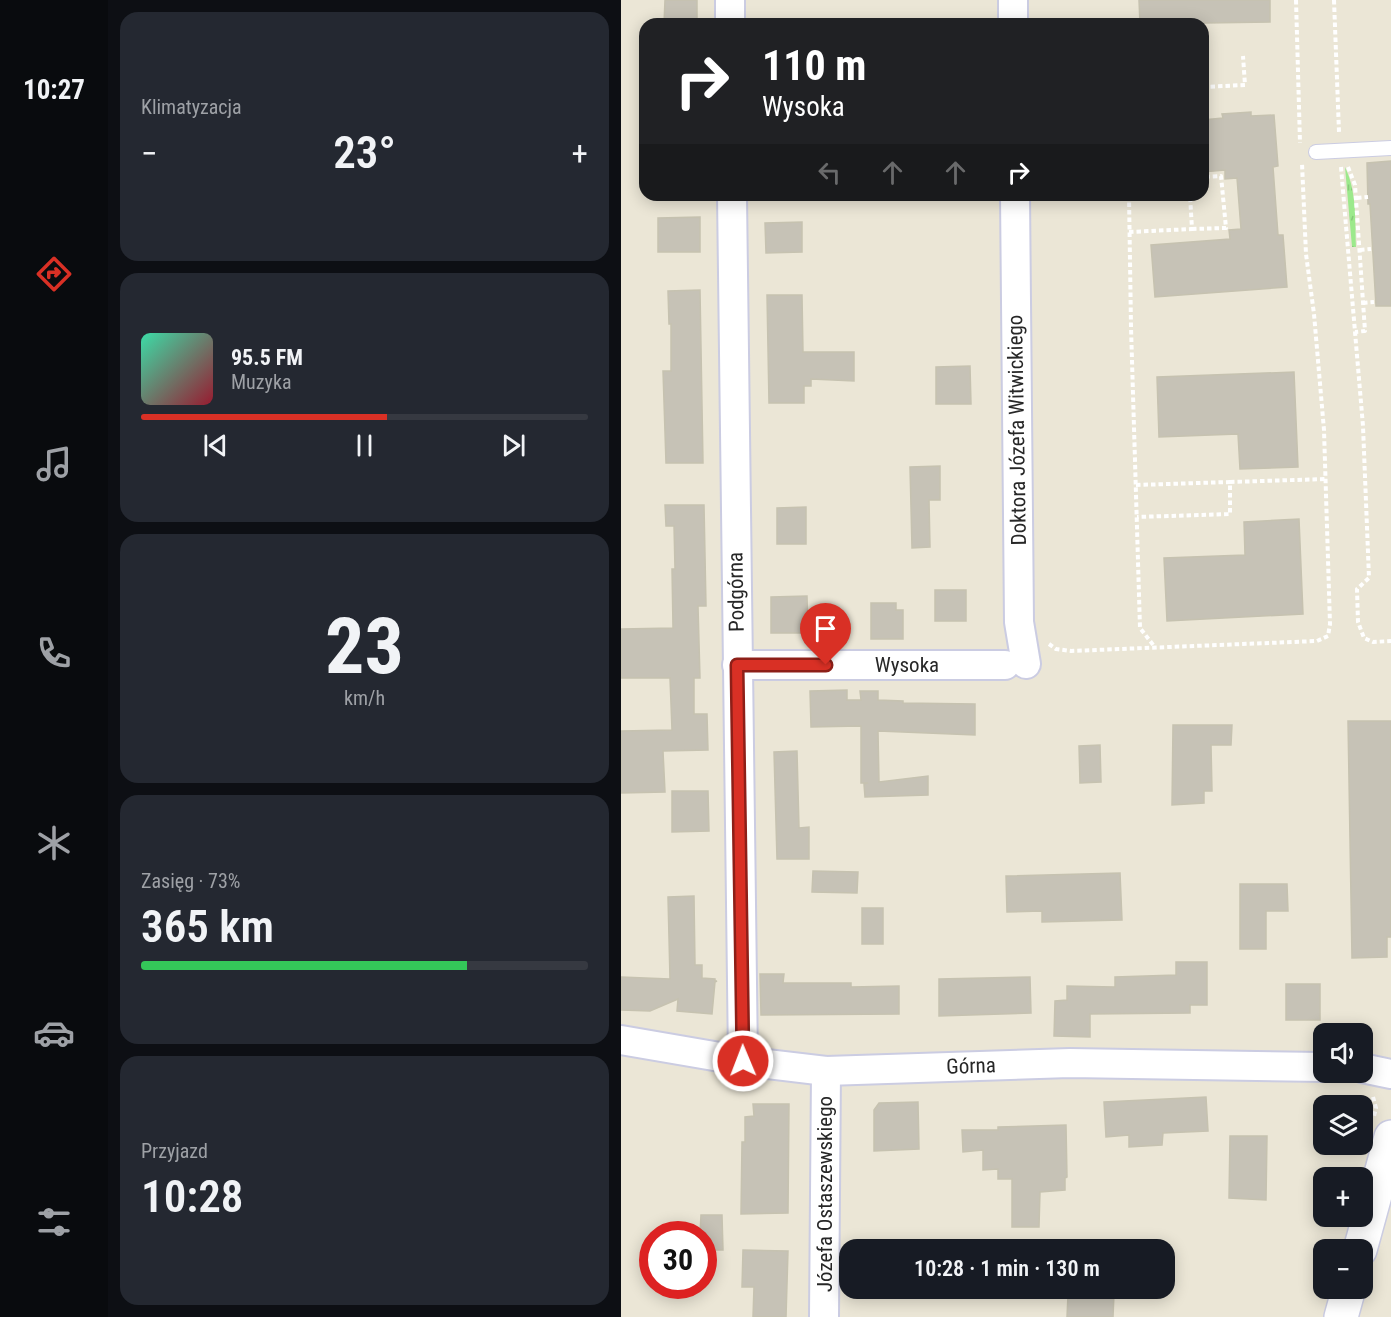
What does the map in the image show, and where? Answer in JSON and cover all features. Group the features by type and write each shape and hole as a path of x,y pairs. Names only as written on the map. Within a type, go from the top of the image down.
{"street":[{"path":"730,0 730,18"},
{"path":"1013,0 1013,18"},
{"name":"Podgórna","path":"732,201 743,1061"},
{"name":"Doktora Józefa Witwickiego","path":"1015,201 1019,622 1015,664"},
{"name":"Wysoka","path":"737,665 1015,664"},
{"name":"Górna","path":"621,1040 743,1061 826,1071 1070,1062 1313,1067"},
{"path":"1373,1070 1391,1074"},
{"name":"Józefa Ostaszewskiego","path":"824,1317 826,1071"},
{"path":"1363,1239 1391,1137"},
{"path":"1341,1317 1346,1299"}],"lane":[{"path":"1316,152 1340,155 1391,147"}],"path":[{"path":"1047,643 1056,649 1071,651 1317,641 1328,636 1330,624 1326,479 1319,360 1306,254 1298,118 1296,0"},
{"path":"1334,0 1340,155 1363,426 1369,578 1357,589 1358,622 1364,638 1373,642 1391,641"},
{"path":"1209,87 1245,85 1243,56"},
{"path":"1340,155 1347,164 1355,185 1365,331 1355,333"},
{"path":"1129,232 1226,228 1221,176 1209,177"},
{"path":"1356,198 1368,197"},
{"path":"1129,201 1140,628 1154,646"},
{"path":"1191,201 1193,229"},
{"path":"1360,250 1371,249"},
{"path":"1363,303 1374,302"},
{"path":"1136,485 1326,479"},
{"path":"1137,517 1230,514 1230,482"}],"green space":[{"path":"1345,167 1352,186 1356,247 1352,247"}],"building":[{"path":"665,0 697,0 697,18 664,18"},
{"path":"1139,0 1270,0 1270,22 1209,23 1209,18 1140,18"},
{"path":"1251,112 1251,116 1274,115 1278,166 1273,167 1278,235 1283,235 1287,287 1155,297 1151,245 1230,239 1229,230 1241,229 1237,178 1225,179 1225,170 1209,171 1209,119 1223,118 1222,114"},
{"path":"1391,161 1391,306 1376,306 1367,163"},
{"path":"700,217 700,252 658,252 658,218"},
{"path":"802,222 802,252 766,253 765,223"},
{"path":"700,290 703,463 666,463 663,371 671,371 668,291"},
{"path":"767,295 802,295 803,352 854,352 854,381 811,379 811,386 804,386 804,403 769,403"},
{"path":"970,366 971,404 936,404 936,367"},
{"path":"1294,372 1298,467 1240,469 1238,434 1159,437 1157,377"},
{"path":"940,466 940,500 929,500 930,547 912,548 910,467"},
{"path":"665,505 704,505 706,606 698,606 700,678 694,678 694,714 707,714 708,750 663,751 665,792 621,793 621,731 672,730 670,678 621,678 621,629 673,628 674,526 666,526"},
{"path":"806,507 806,544 777,544 777,508"},
{"path":"1299,519 1303,614 1167,621 1164,558 1245,555 1244,522"},
{"path":"935,590 966,590 966,621 935,621"},
{"path":"807,596 808,633 771,633 771,597"},
{"path":"871,603 896,603 896,610 903,610 903,639 871,639"},
{"path":"847,690 847,700 861,700 860,691 878,691 878,700 903,701 903,703 975,704 975,735 878,731 879,782 928,776 928,795 865,797 864,784 868,783 861,783 861,726 811,727 810,691"},
{"path":"1348,721 1391,721 1391,937 1387,937 1387,957 1352,958"},
{"path":"1173,725 1232,725 1231,745 1211,745 1212,791 1204,791 1204,803 1172,805"},
{"path":"1100,745 1101,782 1080,783 1079,746"},
{"path":"797,751 799,828 809,827 809,859 777,859 774,752"},
{"path":"672,791 708,791 709,831 672,832"},
{"path":"813,871 858,872 857,893 812,892"},
{"path":"1120,873 1122,920 1042,922 1042,911 1007,912 1006,876"},
{"path":"1240,884 1287,884 1288,911 1266,911 1266,949 1240,949"},
{"path":"694,896 695,965 702,965 702,978 717,981 715,982 712,1014 677,1011 678,999 650,1011 621,1010 621,977 670,979 668,897"},
{"path":"862,908 883,908 883,944 862,944"},
{"path":"1176,962 1207,962 1207,1005 1190,1005 1190,1013 1090,1014 1090,1037 1054,1036 1055,1001 1067,1000 1067,986 1115,987 1115,977 1176,975"},
{"path":"760,974 784,974 783,983 851,983 851,987 899,986 899,1014 761,1015"},
{"path":"1030,977 1031,1013 939,1016 939,979"},
{"path":"1286,984 1320,984 1320,1020 1286,1020"},
{"path":"1206,1097 1208,1131 1163,1133 1162,1145 1129,1147 1129,1135 1106,1137 1104,1102"},
{"path":"918,1102 919,1149 874,1151 874,1110 879,1103"},
{"path":"753,1104 789,1104 788,1213 741,1214 742,1142 745,1142 745,1117 754,1116"},
{"path":"1066,1125 1065,1190 1040,1192 1039,1227 1012,1227 1012,1179 998,1179 998,1169 983,1170 983,1150 963,1152 962,1130"},
{"path":"1230,1136 1267,1136 1266,1200 1229,1198"},
{"path":"701,1215 722,1215 723,1250 717,1250 717,1221 701,1221"},
{"path":"743,1250 788,1251 786,1317 753,1317 754,1287 742,1287"},
{"path":"1068,1299 1114,1299 1113,1317 1067,1317"}],"route":[{"path":"743,1061 737,665 826,665"}]}
